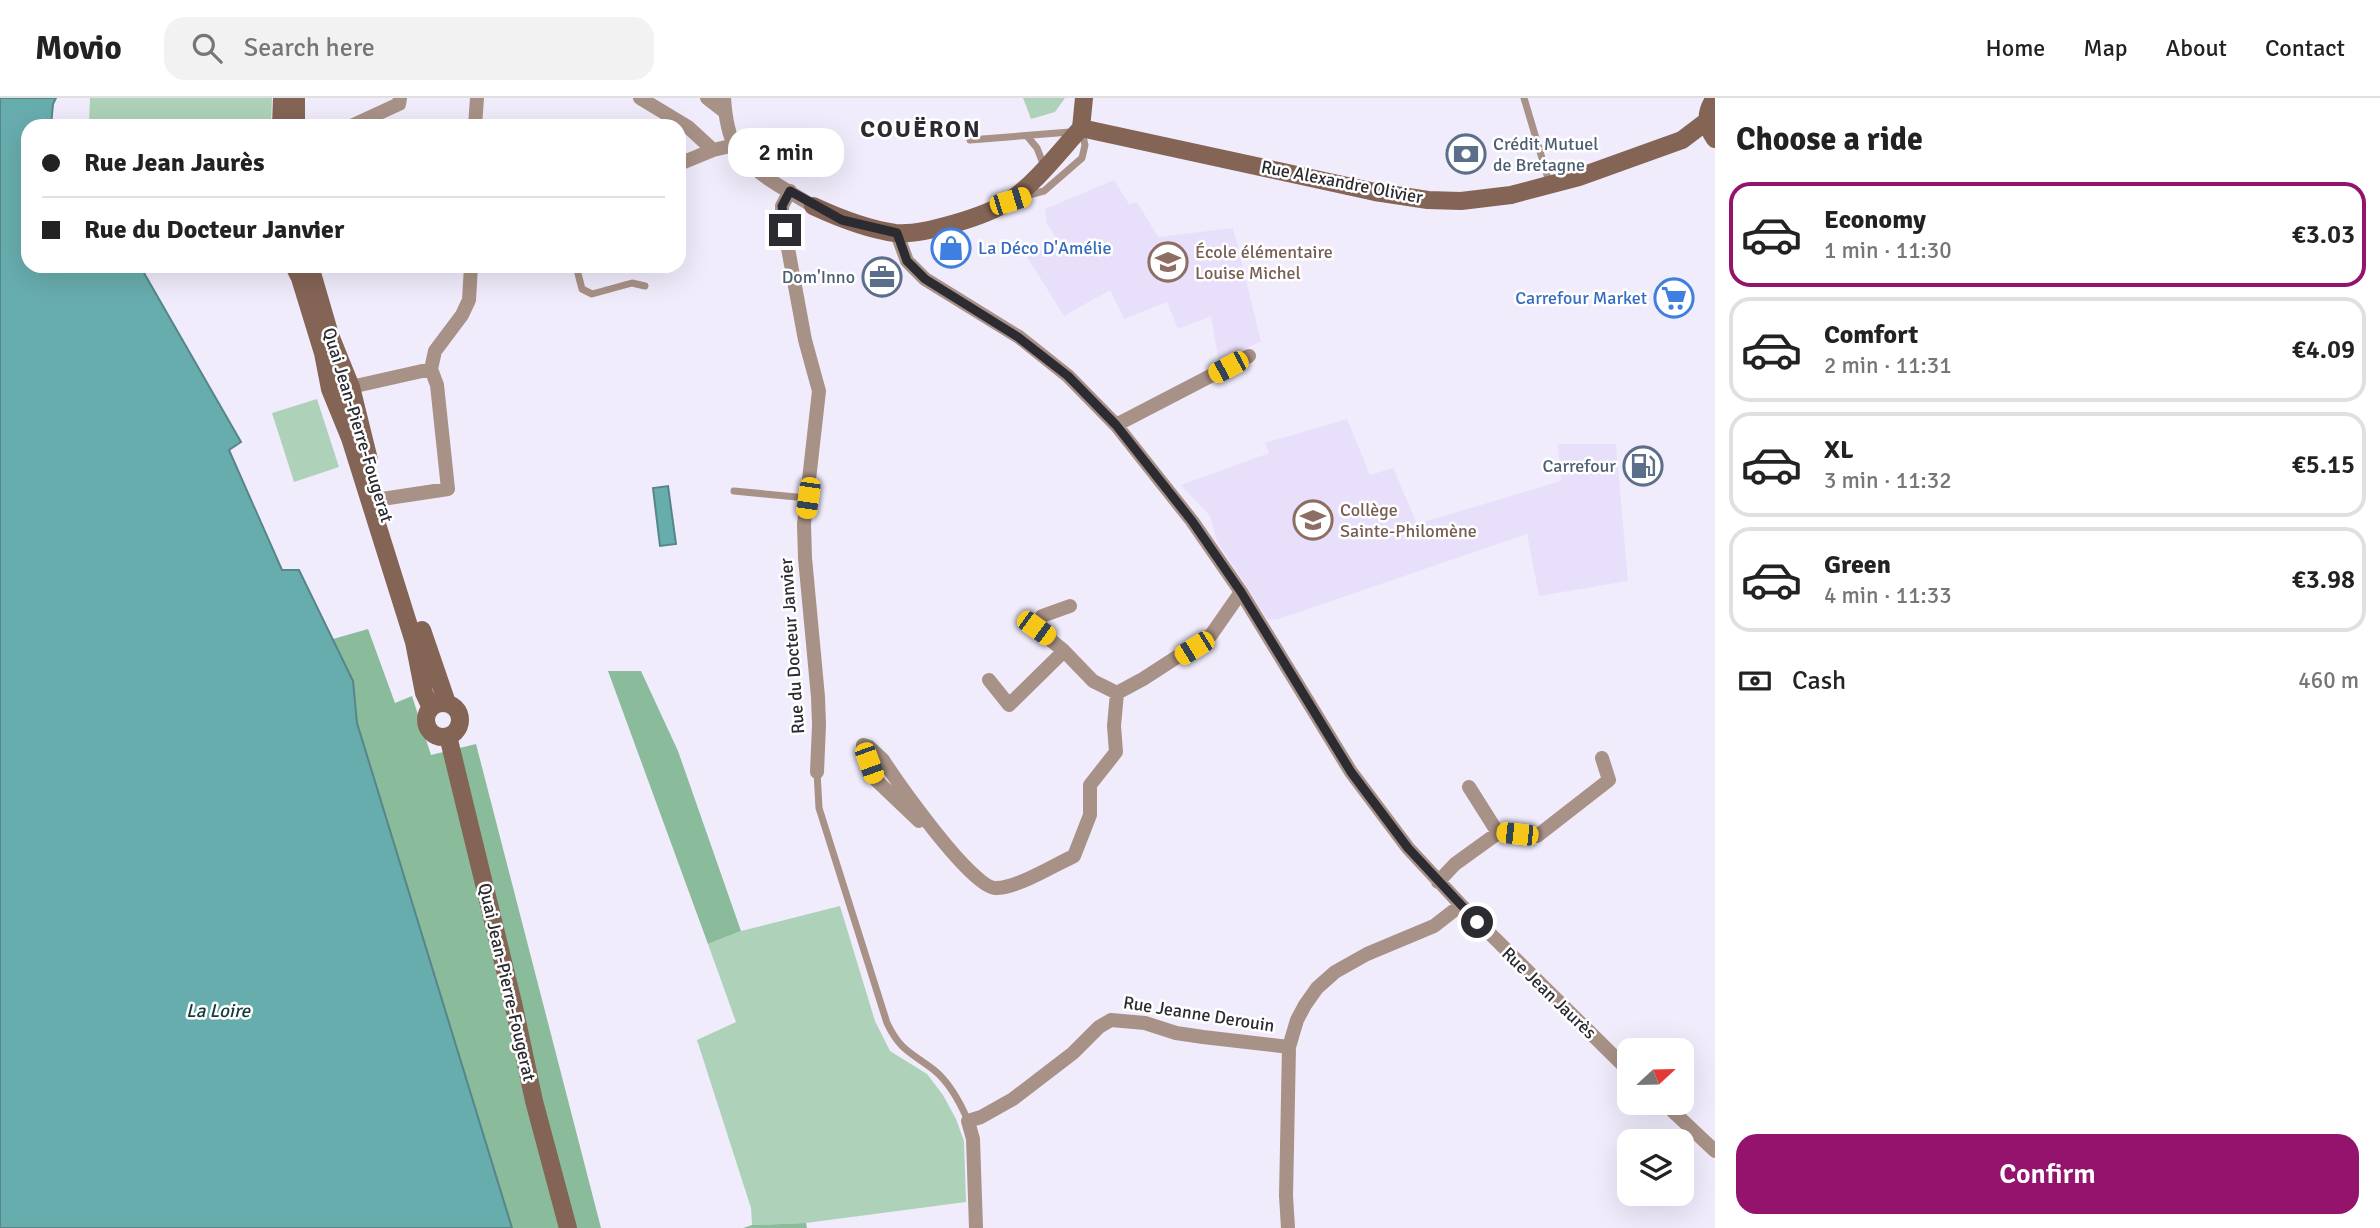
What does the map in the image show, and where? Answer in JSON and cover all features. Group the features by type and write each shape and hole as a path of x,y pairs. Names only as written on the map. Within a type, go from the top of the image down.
{"main road":[{"path":"281,119 282,98"},
{"path":"296,98 296,119"},
{"path":"813,206 842,220 897,233 933,229 985,214 1010,201 1081,128 1084,98"},
{"path":"1715,98 1708,109 1707,121 1715,139"},
{"name":"Rue Alexandre Olivier","path":"1081,128 1375,192 1429,200 1461,201 1511,195 1550,186 1682,139 1707,121"},
{"name":"Rue Alexandre Olivier","path":"1682,139 1715,139"},
{"name":"Quai Jean-Pierre-Fougerat","path":"297,273 319,341 330,389 354,450 414,642 424,693 439,706 455,708 460,716 457,730 448,736 437,735 428,727 426,719 439,706"},
{"name":"Quai Jean-Pierre-Fougerat","path":"312,273 330,335 351,387 366,450 439,706"},
{"name":"Quai Jean-Pierre-Fougerat","path":"448,736 534,1101 568,1228"}],"street":[{"path":"366,119 399,104 400,98"},
{"path":"476,119 477,98"},
{"path":"640,98 675,119"},
{"path":"707,98 725,105 735,145 762,174 813,206"},
{"path":"686,126 713,150"},
{"path":"686,161 713,150 735,145"},
{"name":"Rue du Docteur Janvier","path":"790,191 782,206 782,216 805,340 819,391 804,524 819,707 817,772"},
{"name":"Rue Jean Jaurès","path":"897,233 907,261 925,279 1018,337 1068,376 1116,425 1192,521 1241,592 1351,772 1408,848 1438,882 1617,1059"},
{"path":"382,499 447,489 437,385 431,369 435,351 469,300 471,273"},
{"path":"1116,425 1249,356"},
{"path":"351,387 431,369"},
{"path":"1117,693 1211,635 1241,592"},
{"path":"1070,606 1042,616 1036,628 1064,651 1093,681 1117,693"},
{"path":"989,680 1009,705 1064,651"},
{"path":"950,849 876,780 863,745 883,760 963,866 992,888 1002,887 1074,856 1090,815 1090,785 1116,752 1114,726 1117,693"},
{"path":"1438,882 1455,864 1498,832 1537,836 1609,780 1602,758"},
{"path":"1469,787 1498,832"},
{"path":"1288,1228 1286,1196 1289,1047 1297,1020 1305,1005 1317,988 1335,972 1367,954 1434,926 1461,905"},
{"name":"Rue Jeanne Derouin","path":"968,1121 981,1117 1013,1099 1111,1020 1145,1023 1176,1033 1289,1047"},
{"path":"1677,1115 1715,1151"},
{"name":"Rue du Docteur Janvier","path":"968,1121 973,1139 976,1228"}],"lane":[{"path":"1524,98 1550,186"},
{"path":"970,140 1063,134 1081,128 1085,145 1082,158 1044,191 1010,201"},
{"path":"1027,136 1037,148 1045,167"},
{"path":"578,273 582,289 592,294 632,283 645,286"},
{"path":"734,491 808,498"},
{"name":"Rue du Docteur Janvier","path":"817,772 819,808 887,1023 904,1050 935,1071 952,1090 968,1121"}],"shaded area":[{"path":"90,98 272,98 271,119 89,119"},
{"path":"1023,98 1065,98 1055,112 1031,119"},
{"name":"École élémentaire Louise Michel","path":"1114,180 1129,204 1137,202 1158,237 1233,228 1261,341 1219,363 1211,316 1178,329 1167,302 1124,319 1110,290 1064,316 1027,257 1058,241 1047,224 1045,209"},
{"path":"317,399 339,467 294,482 272,413"},
{"name":"Collège Sainte-Philomène","path":"1347,419 1370,475 1393,468 1417,524 1561,481 1558,444 1616,444 1628,581 1539,596 1527,534 1279,619 1268,620 1217,541 1210,516 1181,485 1269,453 1265,443"},
{"path":"368,629 395,703 412,696 431,755 476,744 601,1228 512,1228 357,723 353,681 333,639"},
{"path":"608,671 641,671 678,751 741,931 708,944"},
{"path":"840,906 875,1021 890,1051 927,1074 956,1119 964,1141 966,1202 806,1223 752,1225 751,1208 697,1040 736,1022 708,944 741,931"},
{"path":"806,1223 807,1228 743,1228 752,1225"}],"water":[{"name":"La Loire","path":"0,98 56,98 52,119 21,119 21,273 144,273 241,442 229,450 282,570 299,570 353,681 357,723 512,1228 0,1228"},
{"path":"668,486 676,544 660,546 653,488"}],"place":[{"name":"Crédit Mutuel de Bretagne","path":"1466,154"},
{"name":"La Déco D'Amélie","path":"951,248"},
{"name":"École élémentaire Louise Michel","path":"1168,262"},
{"name":"Dom'Inno","path":"882,277"},
{"name":"Carrefour Market","path":"1674,298"},
{"name":"Carrefour","path":"1643,466"},
{"name":"Collège Sainte-Philomène","path":"1313,520"}],"district":[{"name":"COUËRON","path":"921,129"}],"route":[{"path":"785,230 782,206 790,191 842,220 897,233 907,261 925,279 1018,337 1068,376 1116,425 1192,521 1241,592 1351,772 1408,848 1477,922"}]}
